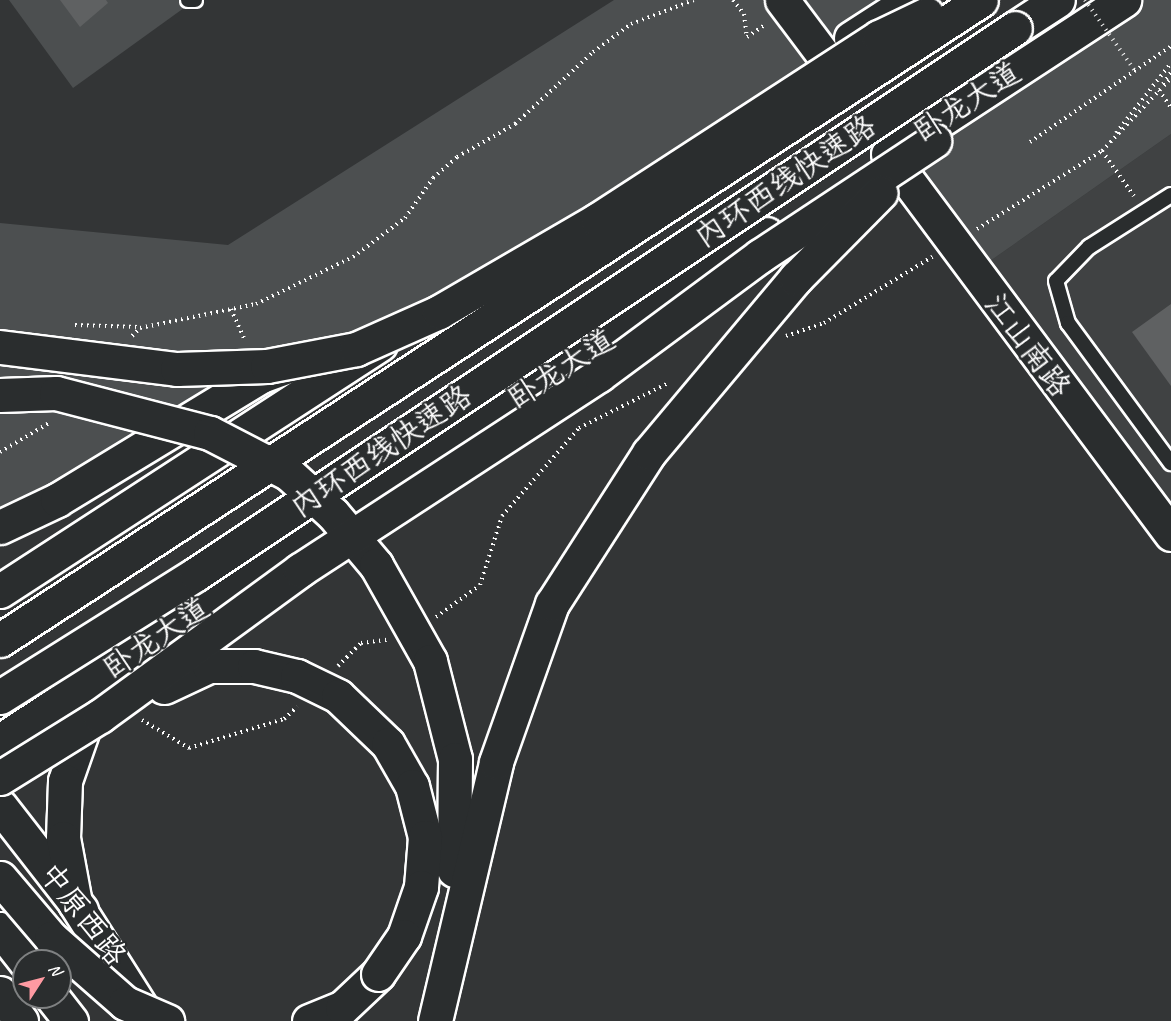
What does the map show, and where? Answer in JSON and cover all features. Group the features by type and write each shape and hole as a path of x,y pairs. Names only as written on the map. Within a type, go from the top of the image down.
{"main road":[{"path":"782,0 824,56"},
{"path":"0,591 910,0"},
{"path":"0,374 267,366 356,349 439,312 597,220 879,37 956,0"},
{"name":"内环西线快速路","path":"0,640 981,0"},
{"name":"内环西线快速路","path":"0,697 196,574 1058,0"},
{"name":"卧龙大道","path":"0,741 1124,0"},
{"path":"0,778 100,716 300,570 599,375 760,256 1147,0"},
{"path":"435,1021 443,979 496,762 552,604 649,453 796,278 934,141"},
{"name":"江山南路","path":"888,154 1171,534"},
{"path":"0,527 57,500 261,376 422,317"},
{"path":"0,347 177,369"},
{"path":"0,395 56,393 210,433 289,474 333,514 376,566 430,661 455,759 457,841 443,979"},
{"path":"150,1021 75,903 63,838 65,781 85,715 195,612"},
{"path":"100,716 209,666 254,666 297,676 338,696 388,744 412,786 425,837 421,887 404,936 378,974 342,1008 309,1021"},
{"name":"中原西路","path":"0,806 167,1021"},
{"path":"0,878 51,938 125,1003 167,1021"},
{"path":"0,928 16,949"},
{"path":"0,993 21,1021"},
{"path":"62,1009 71,1021"}],"lane":[{"path":"189,0 195,0"},
{"path":"1171,195 1089,247 1056,281 1068,323 1171,463"}],"path":[{"path":"124,345 140,328 256,304 360,253 405,218 433,178 457,157 515,124 593,52 631,24 694,0"},
{"path":"1085,0 1135,71"},
{"path":"1030,142 1171,46"},
{"path":"1145,212 1102,152 1171,63"},
{"path":"1171,72 1159,91 1171,108"},
{"path":"0,452 60,417"}],"shaded area":[{"path":"9,0 195,0 73,88"},
{"path":"614,0 910,0 422,317 261,376 0,527 0,223 228,245"},
{"path":"1134,0 1171,0 1171,134 973,273 888,154"},
{"path":"1171,134 1171,534 973,273"}],"building":[{"path":"60,0 106,0 108,3 80,27"},
{"path":"1171,304 1171,386 1132,332"}]}
